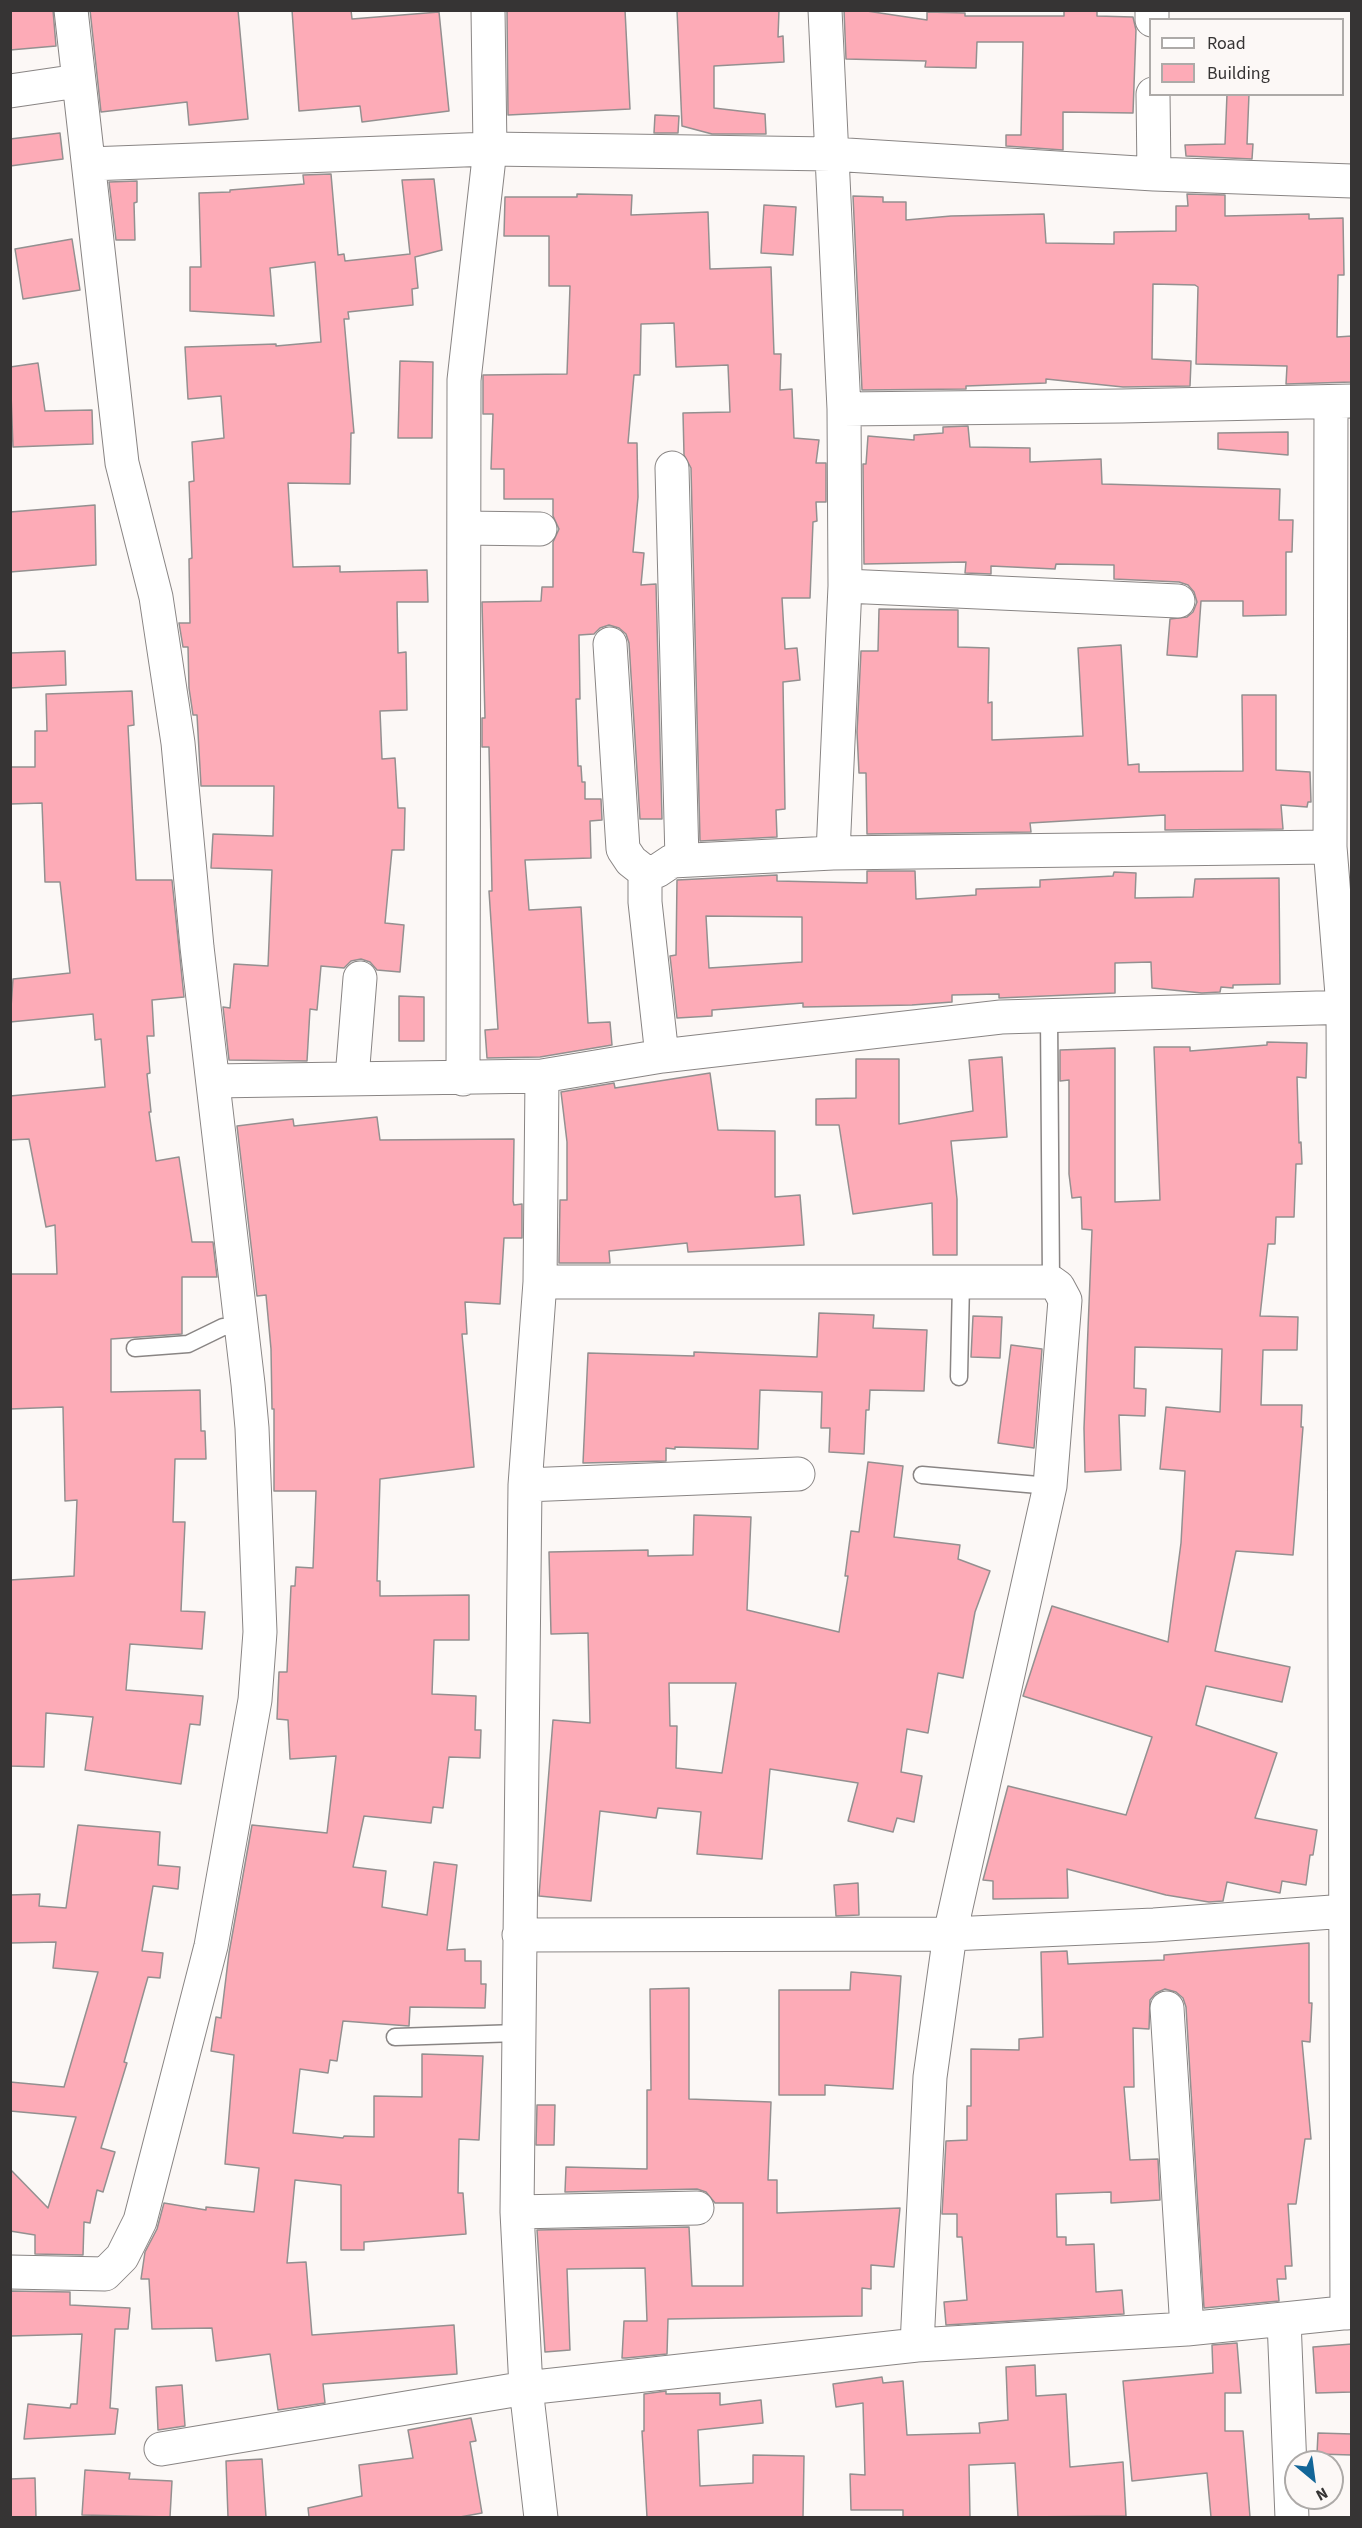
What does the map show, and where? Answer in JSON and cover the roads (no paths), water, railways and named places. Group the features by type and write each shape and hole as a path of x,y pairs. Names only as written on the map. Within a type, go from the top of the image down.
{"street":[{"path":"10,2272 105,2274 122,2257 140,2221 211,1946 255,1700 260,1632 252,1428 178,743 156,597 122,463 71,10"},
{"path":"463,1078 464,380 490,149 488,10"},
{"path":"825,10 844,409 845,586 833,853"},
{"path":"10,90 78,81"},
{"path":"1153,96 1154,174"},
{"path":"89,164 490,149 831,154 1154,174 1352,181"},
{"path":"161,2450 526,2388 916,2345 1187,2329 1349,2312 1346,1911 1347,1007 1330,847 1341,401 844,409"},
{"path":"672,468 682,860"},
{"path":"464,528 540,529"},
{"path":"845,586 1178,601"},
{"path":"610,644 624,849 631,861 645,872 657,871 672,861 833,853 1330,847"},
{"path":"645,872 645,902 662,1056"},
{"path":"352,1078 360,978"},
{"path":"213,1081 542,1076 662,1056 1001,1017 1347,1007"},
{"path":"541,2517 526,2388 517,2212 525,1485 540,1282 542,1076"},
{"path":"540,1282 1051,1282 1058,1287 1065,1300 1050,1486 950,1934 930,2077 916,2345"},
{"path":"525,1485 798,1474"},
{"path":"519,1935 950,1934 1154,1925 1346,1911"},
{"path":"1167,2008 1187,2329"},
{"path":"517,2212 697,2208"},
{"path":"1284,2320 1292,2517"}],"lane":[{"path":"1049,1016 1051,1282"},
{"path":"959,1377 962,1282"},
{"path":"135,1348 188,1344 223,1327 242,1327"},
{"path":"922,1475 1050,1486"},
{"path":"395,2037 518,2033"}]}
